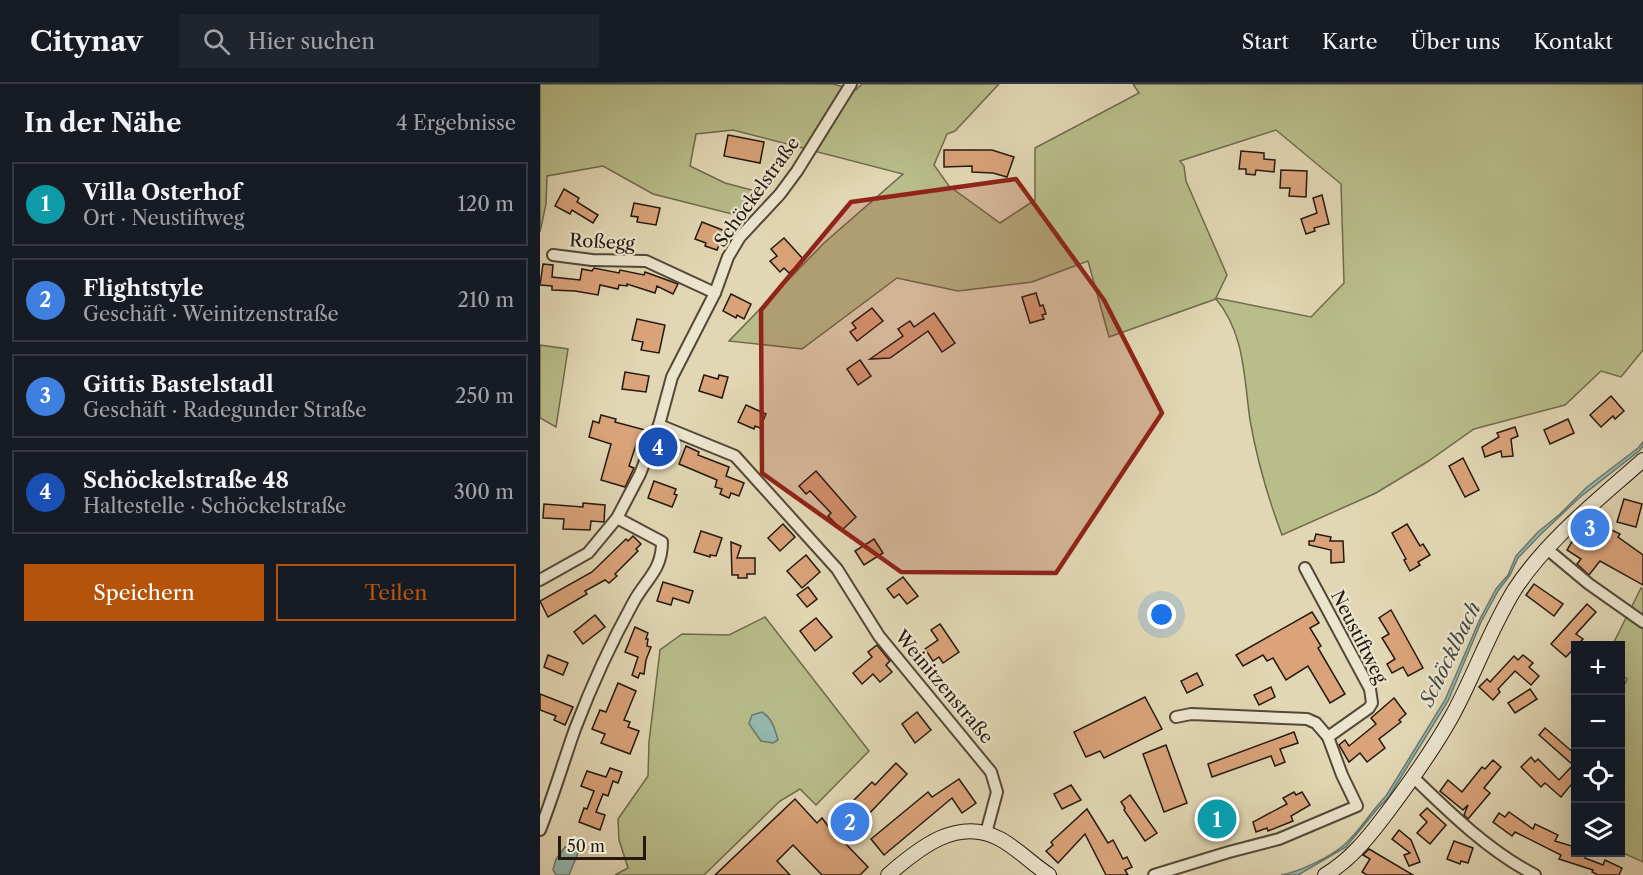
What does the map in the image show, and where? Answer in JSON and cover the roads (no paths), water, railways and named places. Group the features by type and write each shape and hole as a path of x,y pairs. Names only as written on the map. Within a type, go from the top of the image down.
{"main road":[{"path":"1325,875 1345,861 1364,842 1414,778 1452,715 1503,611 1533,564 1643,460"},
{"path":"888,875 945,835 966,830 986,833 1000,839 1048,875"}],"street":[{"name":"Schöckelstraße","path":"540,580 588,553 617,518 640,474 659,425 672,377 715,293 728,257 740,237 780,194 797,171 851,84"},
{"name":"Roßegg","path":"553,255 592,260 646,261 715,293"},
{"name":"Weinitzenstraße","path":"659,425 735,456 837,569 879,636 991,772 998,792 986,833"},
{"path":"540,830 575,729 633,601 657,568 662,556 662,542 617,518"},
{"path":"1547,549 1590,584 1643,622"},
{"name":"Neustiftweg","path":"1305,568 1370,689 1372,703 1369,708 1328,737"},
{"path":"1154,875 1279,839 1357,806 1342,775 1328,737 1316,723 1306,719 1191,714 1176,717"},
{"path":"1414,778 1462,824 1518,866 1535,875"}],"water":[{"name":"Schöcklbach","path":"1643,442 1639,451 1579,498 1518,558 1481,622 1448,701 1388,798 1346,847 1298,875 1281,875 1323,859 1338,850 1355,834 1386,796 1445,700 1480,619 1496,589 1508,575 1516,556 1538,532 1587,487"},
{"path":"762,712 774,728 778,740 773,743 761,741 749,724 752,715"},
{"path":"571,845 577,847 578,853 569,875 556,875 553,870 556,859 565,847"}],"place":[{"name":"Schöckelstraße 48","path":"658,447"},
{"name":"Gittis Bastelstadl","path":"1590,528"},
{"name":"Villa Osterhof","path":"1217,819"},
{"name":"Flightstyle","path":"850,822"}]}
